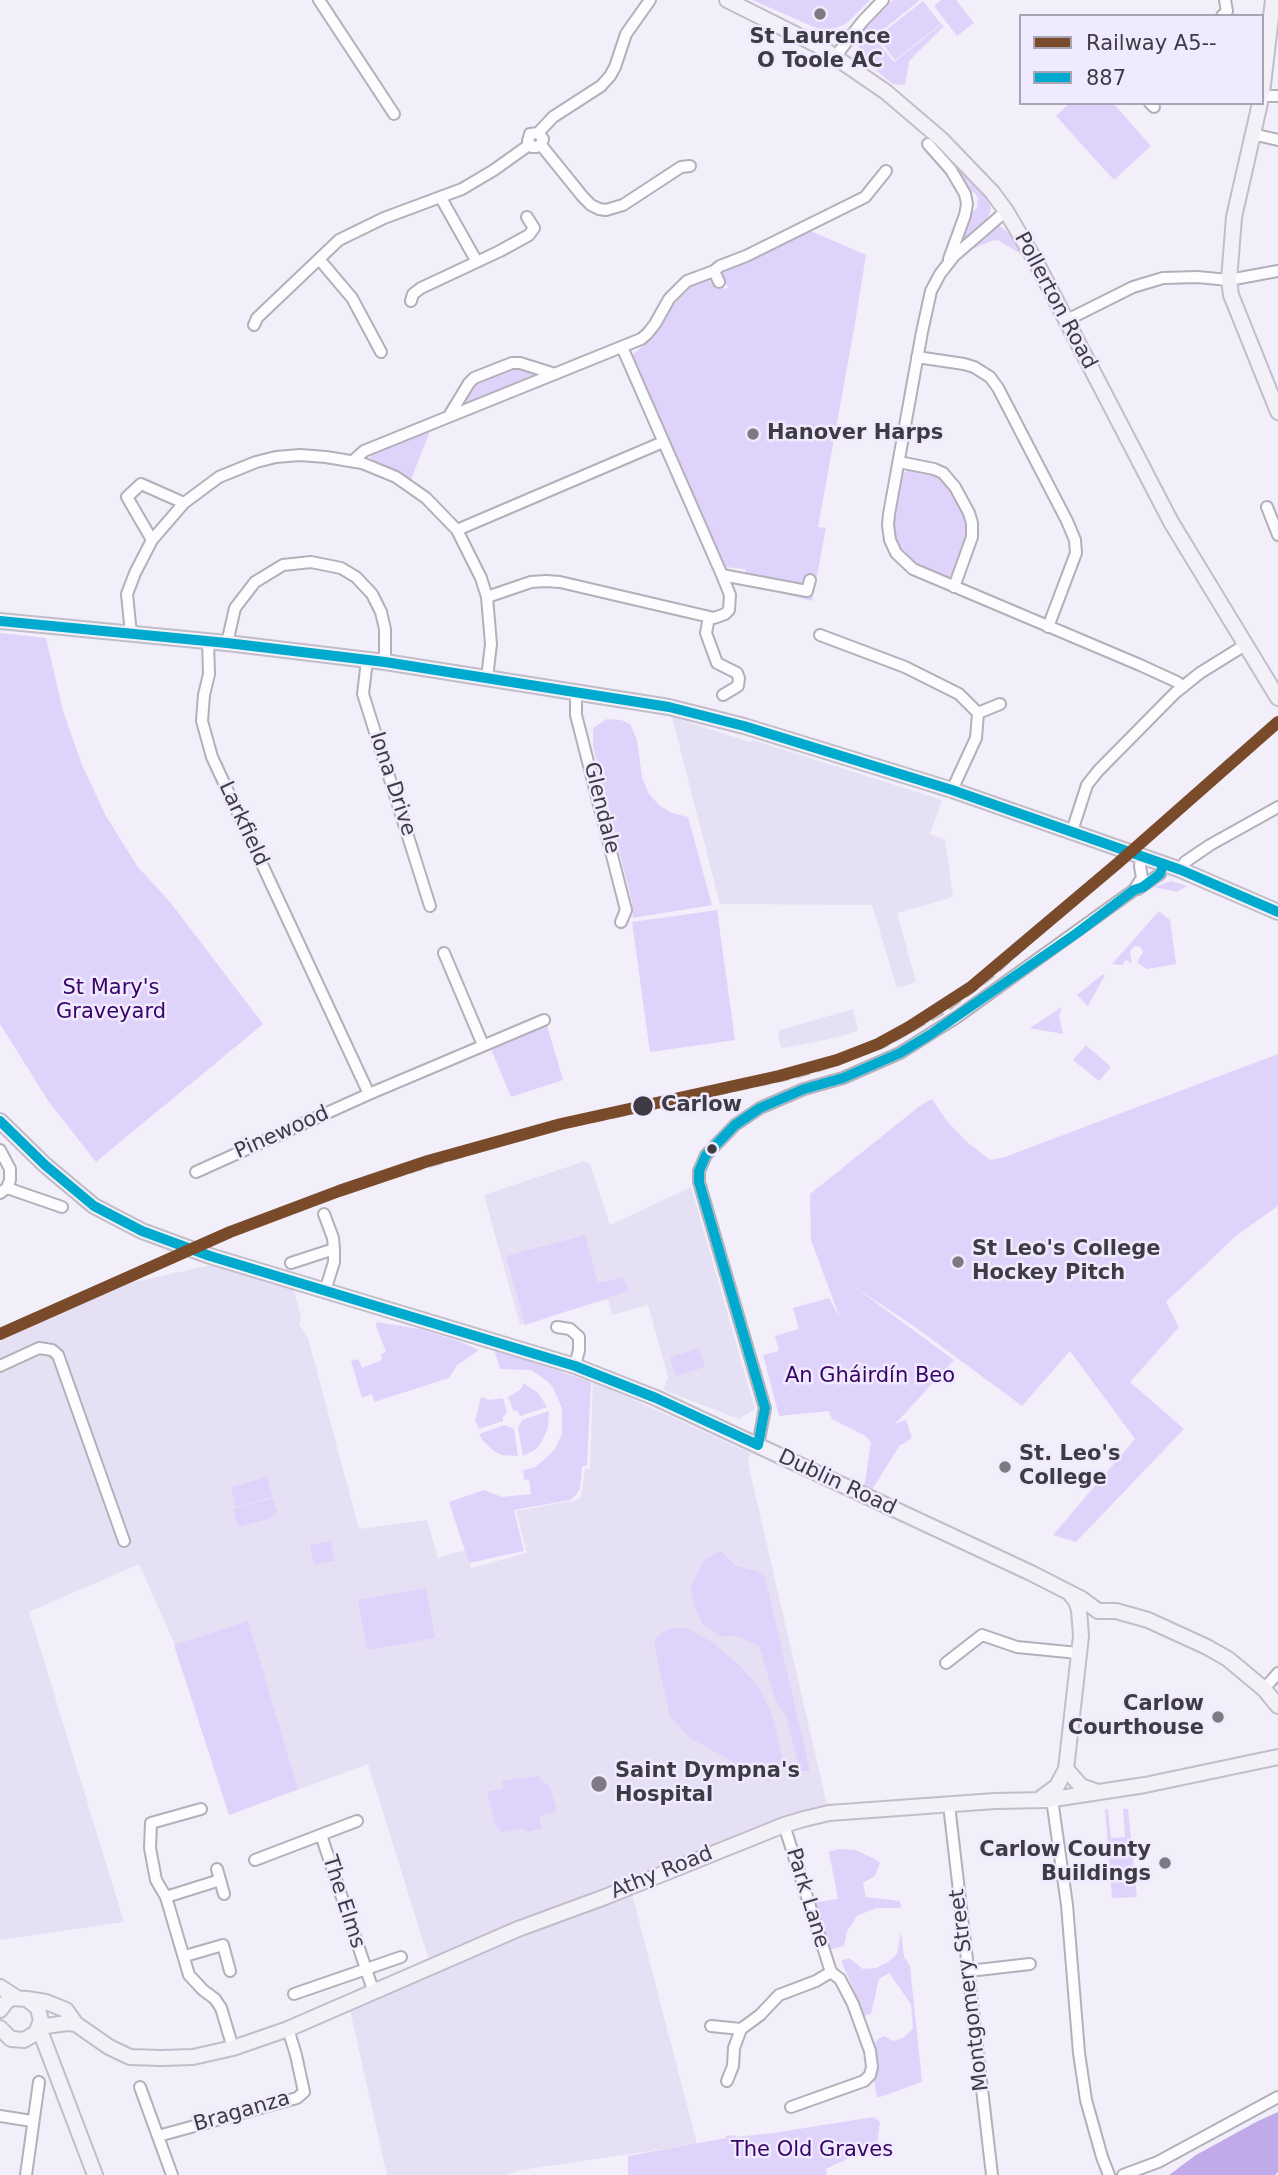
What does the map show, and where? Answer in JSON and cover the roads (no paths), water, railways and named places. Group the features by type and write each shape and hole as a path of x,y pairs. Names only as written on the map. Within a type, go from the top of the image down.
{"main road":[{"name":"Pollerton Road","path":"727,0 835,57 886,92 922,121 971,168 1006,211 1067,320 1171,522 1278,698"},
{"path":"1264,77 1273,0"},
{"path":"1259,105 1234,217 1229,280 1231,296 1274,388 1278,412"},
{"path":"0,621 227,643 385,662 669,707 744,726 952,789 1181,870 1278,912"},
{"name":"Dublin Road","path":"0,1121 45,1165 94,1206 142,1231 210,1256 575,1366 656,1398 1069,1593 1098,1611 1116,1611 1148,1620 1207,1647 1228,1659 1264,1689 1278,1706"},
{"path":"1046,1799 1066,1769 1081,1636 1079,1610 1069,1593"},
{"path":"1081,1636 1089,1619 1098,1611"},
{"name":"Athy Road","path":"0,1987 22,1998 46,2002 66,2010 76,2024 109,2047 130,2057 193,2057 233,2048 288,2029 518,1928 605,1897 784,1825 829,1813 1046,1799 1097,1792 1145,1785 1278,1757"},
{"path":"1066,1769 1081,1786 1097,1792"},
{"path":"0,2010 6,2002 22,1998 38,2008 39,2028 49,2059 95,2175"},
{"path":"9,2037 30,2038 39,2028 76,2024"},
{"path":"9,2037 49,2059"}],"street":[{"path":"319,0 394,114"},
{"path":"529,145 528,137 534,132 538,133 553,117 601,86 610,76 626,34 650,0"},
{"path":"835,57 883,0"},
{"path":"538,133 543,139 541,145"},
{"path":"1252,134 1278,140"},
{"path":"928,144 951,170 965,194 965,215 947,265 929,300 888,525 892,547 907,565 1165,676 1183,687"},
{"path":"529,145 541,145"},
{"path":"254,325 257,318 340,240 364,227 441,198 480,179 529,145"},
{"path":"541,145 583,197 591,205 606,210 623,205 681,167 690,166"},
{"path":"353,461 363,451 622,347 648,334 669,299 687,281 746,256 865,197 886,171"},
{"path":"441,198 477,262"},
{"path":"947,265 1006,211"},
{"path":"411,301 413,294 421,288 529,235 534,228 527,217"},
{"path":"319,259 357,305 381,352"},
{"path":"714,271 719,282"},
{"path":"1067,320 1147,282 1179,276 1229,280 1278,271"},
{"path":"487,597 530,582 546,581 709,617 719,617 729,610 730,595 722,575 622,347"},
{"path":"917,357 975,367 993,380 1067,521 1075,540 1076,553 1048,626"},
{"path":"449,416 468,383 474,378 512,363 555,374"},
{"path":"457,530 663,442"},
{"path":"131,634 127,594 142,556 184,503 219,477 266,459 300,455 353,461 380,470 405,483 426,498 457,530 481,578 487,597 491,643 487,678"},
{"path":"899,461 943,473 955,487 969,513 972,537 954,587"},
{"path":"152,540 127,497 141,484 184,503"},
{"path":"1267,507 1278,535"},
{"path":"227,643 235,608 255,582 283,565 311,562 341,569 356,577 372,594 381,612 385,629 385,662"},
{"path":"722,575 807,592 810,580"},
{"path":"709,617 706,633 717,663 737,673 740,678 738,686 723,695"},
{"path":"820,635 905,667 959,694 978,713 976,738 952,789"},
{"name":"Larkfield","path":"208,641 209,674 202,721 212,757 369,1094"},
{"path":"1072,831 1087,785 1098,771 1183,687 1245,645"},
{"name":"Iona Drive","path":"367,660 363,694 430,906"},
{"name":"Glendale","path":"576,692 576,715 626,910 621,922"},
{"path":"978,713 1000,704"},
{"path":"1181,870 1185,862 1210,845 1278,807"},
{"path":"1134,890 1142,878 1142,858"},
{"path":"758,1445 765,1408 699,1182 699,1171 706,1155 735,1125 760,1108 804,1089 843,1078 900,1053 931,1034 1069,939 1134,890 1143,887 1160,874 1163,865"},
{"path":"444,954 483,1045"},
{"name":"Pinewood","path":"195,1171 544,1020"},
{"path":"0,1150 10,1168 10,1180 3,1190 62,1207"},
{"path":"324,1214 334,1249 334,1262 325,1291"},
{"path":"291,1263 334,1249"},
{"path":"557,1326 570,1329 579,1336 575,1366"},
{"path":"0,1366 39,1348 52,1350 58,1355 124,1541"},
{"path":"946,1664 982,1635 1017,1647 1078,1653"},
{"path":"1264,1689 1278,1673"},
{"path":"1046,1799 1051,1805 1067,1905 1080,2064 1086,2099 1110,2175"},
{"name":"Montgomery Street","path":"949,1805 992,2175"},
{"path":"151,1823 201,1810"},
{"path":"142,1813 151,1823"},
{"name":"The Elms","path":"255,1860 357,1821"},
{"path":"151,1823 144,1841 156,1880 166,1897 189,1975 221,2008 233,2048"},
{"name":"Park Lane","path":"784,1825 831,1972 840,1979 853,2004 870,2051 872,2067 870,2076 864,2081 791,2107"},
{"name":"The Elms","path":"321,1835 374,1993"},
{"path":"166,1897 219,1875 224,1894"},
{"path":"184,1956 223,1945 230,1971"},
{"name":"The Elms","path":"294,1994 401,1956"},
{"path":"969,1971 1030,1964"},
{"path":"727,2081 741,2029 760,2015 779,1995 816,1982 831,1972"},
{"path":"711,2026 741,2029"},
{"name":"Braganza","path":"158,2136 298,2098 304,2092 288,2029"},
{"path":"26,2175 39,2082"},
{"path":"140,2087 172,2175"},
{"path":"1123,2175 1158,2162 1278,2097"},
{"path":"0,2116 32,2121"}],"railway":[{"path":"230,1232 500,1145 560,1129 794,1078 886,1046 946,1012 994,976 1088,889"}],"rail line":[{"name":"A5--","path":"0,1334 230,1232 428,1161 561,1124 779,1076 837,1060 878,1044 971,987 1118,863 1278,722"}],"place":[{"name":"St Laurence O Toole AC","path":"820,14"},
{"name":"Hanover Harps","path":"753,434"},
{"name":"Carlow","path":"643,1106"},
{"name":"St Leo's College Hockey Pitch","path":"958,1262"},
{"name":"St. Leo's College","path":"1005,1467"},
{"name":"Carlow Courthouse","path":"1218,1717"},
{"name":"Saint Dympna's Hospital","path":"599,1784"},
{"name":"Carlow County Buildings","path":"1165,1863"}],"park label":[{"name":"St Mary's Graveyard","path":"111,1001"},
{"name":"An Gháirdín Beo","path":"870,1377"},
{"name":"The Old Graves","path":"812,2151"}]}
